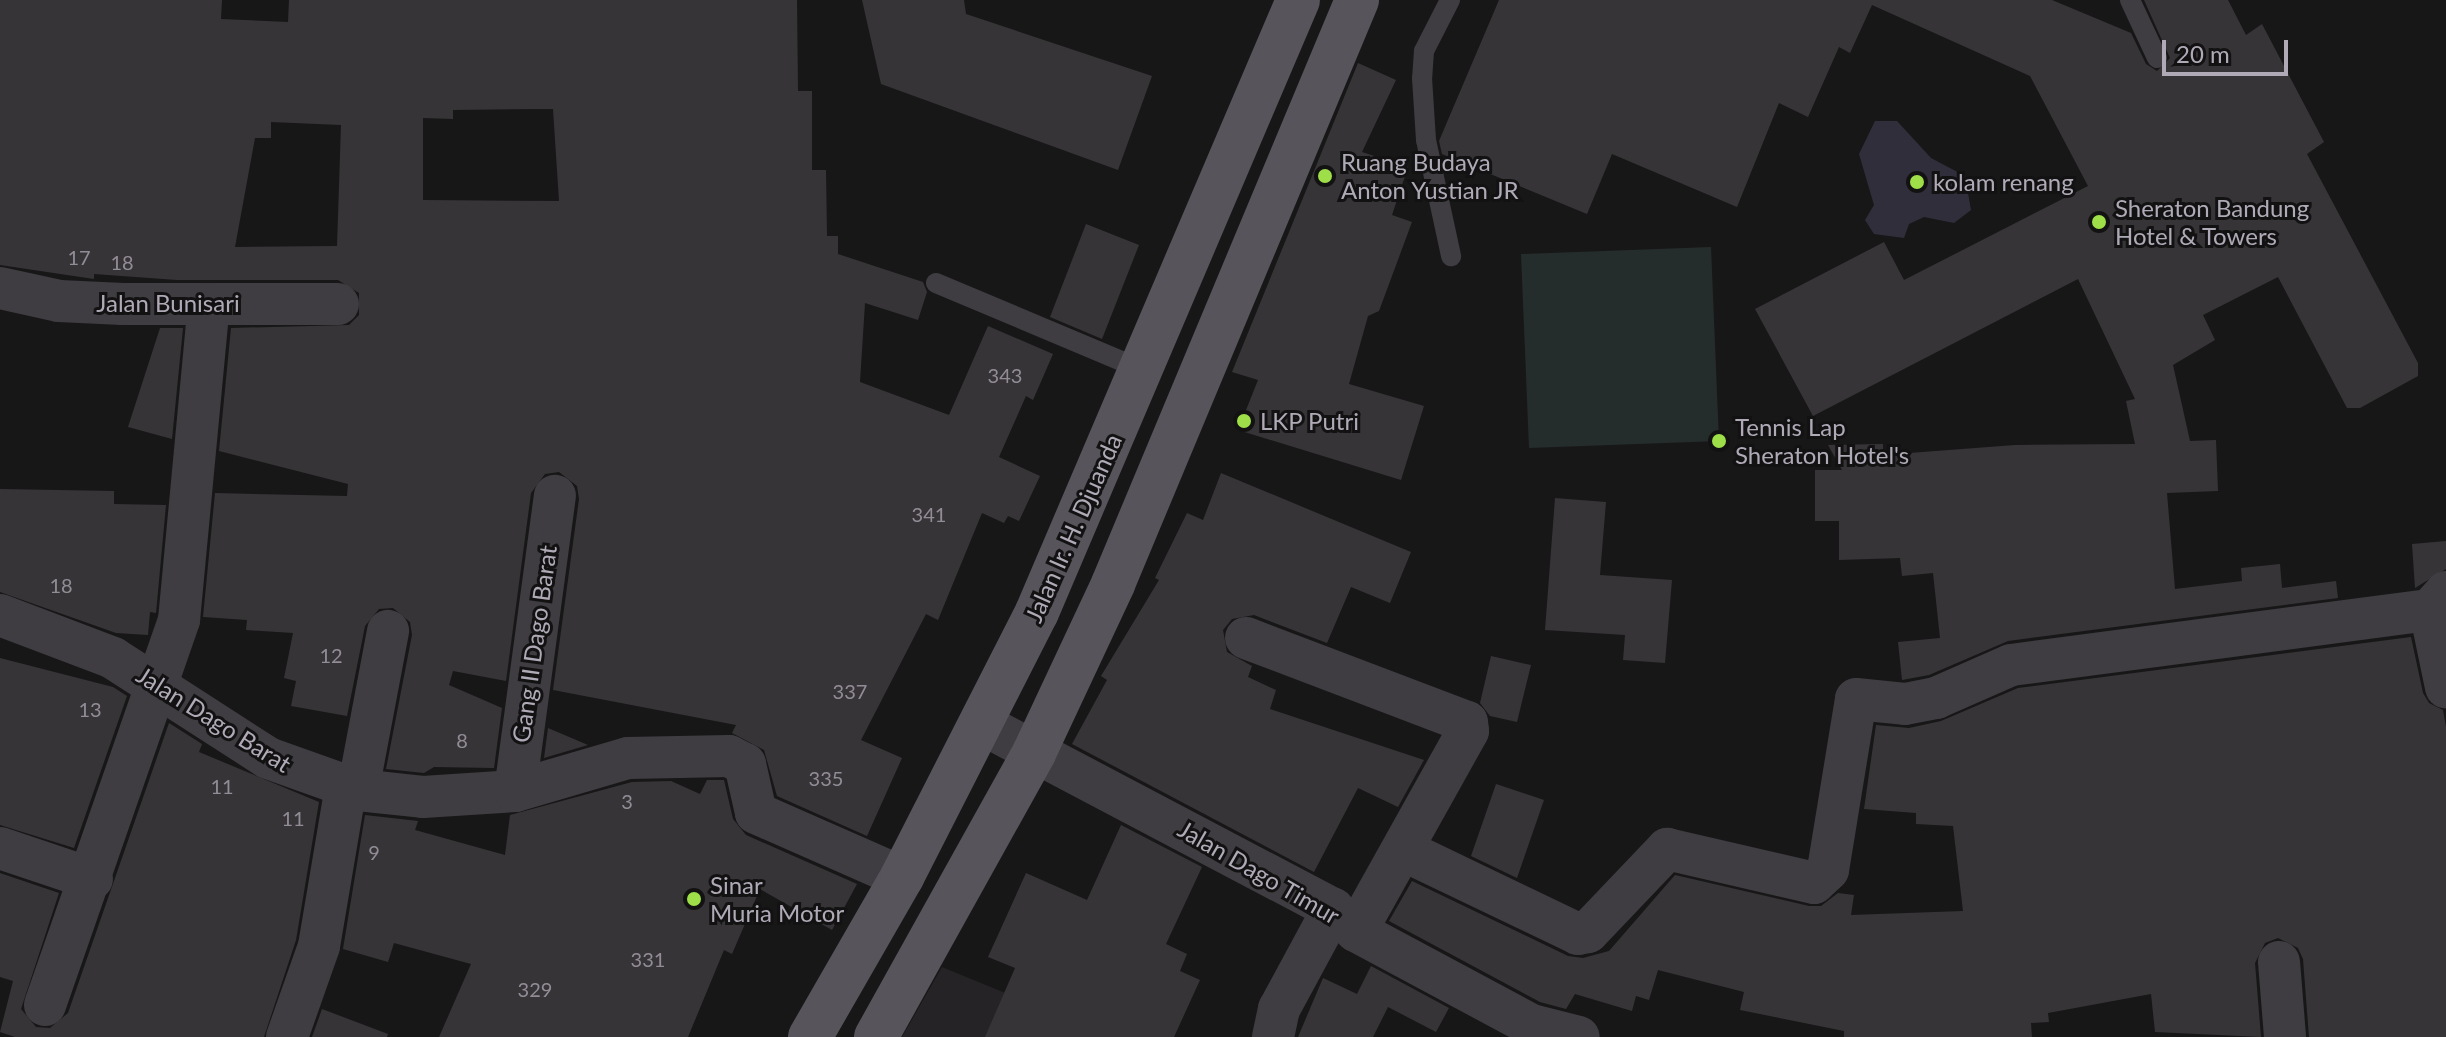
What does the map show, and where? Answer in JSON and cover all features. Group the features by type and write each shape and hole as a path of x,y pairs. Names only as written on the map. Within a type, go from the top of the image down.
{"main road":[{"name":"Jalan Ir. H. Djuanda","path":"810,1037 902,877 1037,612 1143,370 1298,0"},
{"path":"876,1037 1034,753 1113,584 1357,0"}],"street":[{"name":"Jalan Bunisari","path":"0,288 59,301 338,304"},
{"path":"45,1005 92,879 155,681 179,620 209,304"},
{"name":"Gang II Dago Barat","path":"515,791 555,496"},
{"path":"1403,850 1578,934 1588,932 1667,849 1814,883 1828,870 1840,771 1856,699 1905,704 1936,698 2011,665 2438,601 2446,687"},
{"name":"Jalan Dago Barat","path":"0,615 48,629 155,681 268,758 352,788 423,797 515,791 628,758 729,756 745,764 756,813 902,877"},
{"path":"287,1037 319,946 388,631"},
{"path":"1246,638 1467,722 1468,731 1403,850 1345,920 1279,1009 1273,1037"},
{"name":"Jalan Dago Timur","path":"982,724 1345,920 1531,1025 1579,1037"},
{"path":"0,848 92,879"},
{"path":"2279,962 2285,1037"}],"lane":[{"path":"1450,0 1424,51 1422,78 1426,140 1451,256"},
{"path":"2130,0 2157,58"},
{"path":"936,283 1143,370"}],"shaded area":[{"name":"kolam renang","path":"1875,121 1897,121 1931,158 1965,176 1971,210 1954,223 1924,217 1909,224 1904,238 1874,234 1865,220 1874,205 1859,154"},
{"path":"1711,247 1719,441 1529,448 1521,254"},
{"path":"942,967 1076,1022 1147,1037 902,1037"}],"building":[{"path":"0,0 222,0 221,19 288,22 289,0 797,0 798,91 812,91 812,170 826,170 827,236 838,236 838,254 923,282 927,292 918,320 865,303 860,382 949,415 988,326 1053,354 1033,400 1026,396 999,457 1040,476 1019,521 1008,516 1004,523 982,513 938,620 926,614 861,740 902,758 867,836 777,796 764,750 732,733 736,725 553,690 579,499 577,486 559,472 545,474 531,493 506,681 453,671 449,685 502,708 494,768 434,767 424,773 386,769 412,635 410,622 393,608 379,609 365,626 347,716 291,706 296,681 284,678 293,633 246,630 247,620 203,617 215,493 347,496 348,484 219,451 231,328 349,325 359,315 359,293 338,280 177,280 94,274 94,279 0,265","holes":["553,109 559,201 423,200 423,118 453,119 453,110","271,122 341,125 337,246 235,247 255,138 271,138"]},
{"path":"862,0 964,0 966,14 1152,76 1118,170 881,84"},
{"path":"1499,0 2052,0 2131,33 2146,64 2157,71 2170,58 2144,0 2228,0 2246,35 2262,24 2324,142 2307,154 2418,363 2418,376 2360,408 2347,408 2278,277 2203,315 2215,340 2173,365 2190,441 2216,440 2218,491 2167,493 2175,589 2242,581 2241,568 2280,564 2282,588 2336,581 2338,598 2008,641 1929,675 1902,680 1898,642 1940,638 1933,573 1902,576 1900,558 1839,560 1839,521 1815,521 1815,470 1842,470 1828,445 1883,444 1883,455 2015,445 2135,444 2126,401 2135,399 2078,279 1813,416 1755,309 1884,242 1904,280 2088,186 2030,76 1872,5 1850,53 1839,47 1808,117 1779,103 1737,207 1612,154 1587,214 1442,154 1439,141"},
{"path":"1358,63 1396,80 1362,152 1408,167 1392,215 1412,222 1379,311 1368,316 1349,384 1424,406 1401,480 1238,430 1258,380 1232,372"},
{"path":"1086,224 1139,245 1102,339 1050,317"},
{"path":"160,328 183,328 172,439 128,427"},
{"path":"1221,473 1411,552 1390,603 1351,587 1327,643 1254,615 1232,619 1223,630 1227,652 1252,666 1248,677 1276,690 1270,709 1424,760 1398,807 1358,788 1314,872 1072,744 1107,680 1101,676 1159,580 1155,578 1187,513 1203,520"},
{"path":"0,489 114,491 114,504 166,505 156,613 150,612 148,635 116,633 0,592"},
{"path":"1555,498 1606,502 1600,575 1672,580 1665,663 1623,660 1625,635 1545,630"},
{"path":"2446,541 2446,569 2415,588 2412,544"},
{"path":"2411,637 2423,693 2429,703 2443,710 2446,727 2446,1037 2309,1037 2303,959 2298,948 2278,938 2265,943 2255,963 2261,1037 2155,1032 2151,994 2048,1013 2049,1022 2031,1023 2032,1037 1844,1037 1844,1031 1740,1010 1744,992 1658,970 1649,1000 1636,996 1632,1011 1575,994 1566,1009 1540,1002 1389,921 1412,881 1568,956 1583,958 1609,951 1675,875 1809,906 1821,906 1838,893 1854,895 1851,915 1963,911 1953,826 1916,824 1916,813 1864,809 1876,725 1909,728 1941,721 2018,688"},
{"path":"1491,656 1531,665 1517,722 1490,716 1480,703"},
{"path":"0,658 113,687 127,696 74,848 0,825"},
{"path":"169,723 202,744 199,752 319,802 296,940 264,1037 15,1037 0,1032 13,981 0,977 0,873 59,893 21,1009 36,1027 50,1028 68,1013"},
{"path":"548,728 588,745 544,758"},
{"path":"707,780 724,780 733,819 746,835 857,884 832,930 760,889 732,954 724,950 688,1037 439,1037 471,964 394,943 388,962 343,949 365,815 418,821 415,830 505,855 510,815 632,782 671,781 700,794"},
{"path":"1496,784 1544,800 1517,878 1471,856"},
{"path":"1121,825 1202,867 1166,944 1187,954 1180,971 1200,980 1174,1037 985,1037 1015,968 988,957 1026,873 1087,900"},
{"path":"1371,966 1449,1008 1436,1032 1388,1007 1373,1037 1298,1037 1323,978 1357,994"},
{"path":"322,1009 388,1034 387,1037 312,1037"}],"place":[{"name":"Ruang Budaya Anton Yustian JR","path":"1325,176"},
{"name":"kolam renang","path":"1917,182"},
{"name":"Sheraton Bandung Hotel & Towers","path":"2099,222"},
{"name":"LKP Putri","path":"1244,421"},
{"name":"Tennis Lap Sheraton Hotel's","path":"1719,441"},
{"name":"Sinar Muria Motor","path":"694,899"}]}
